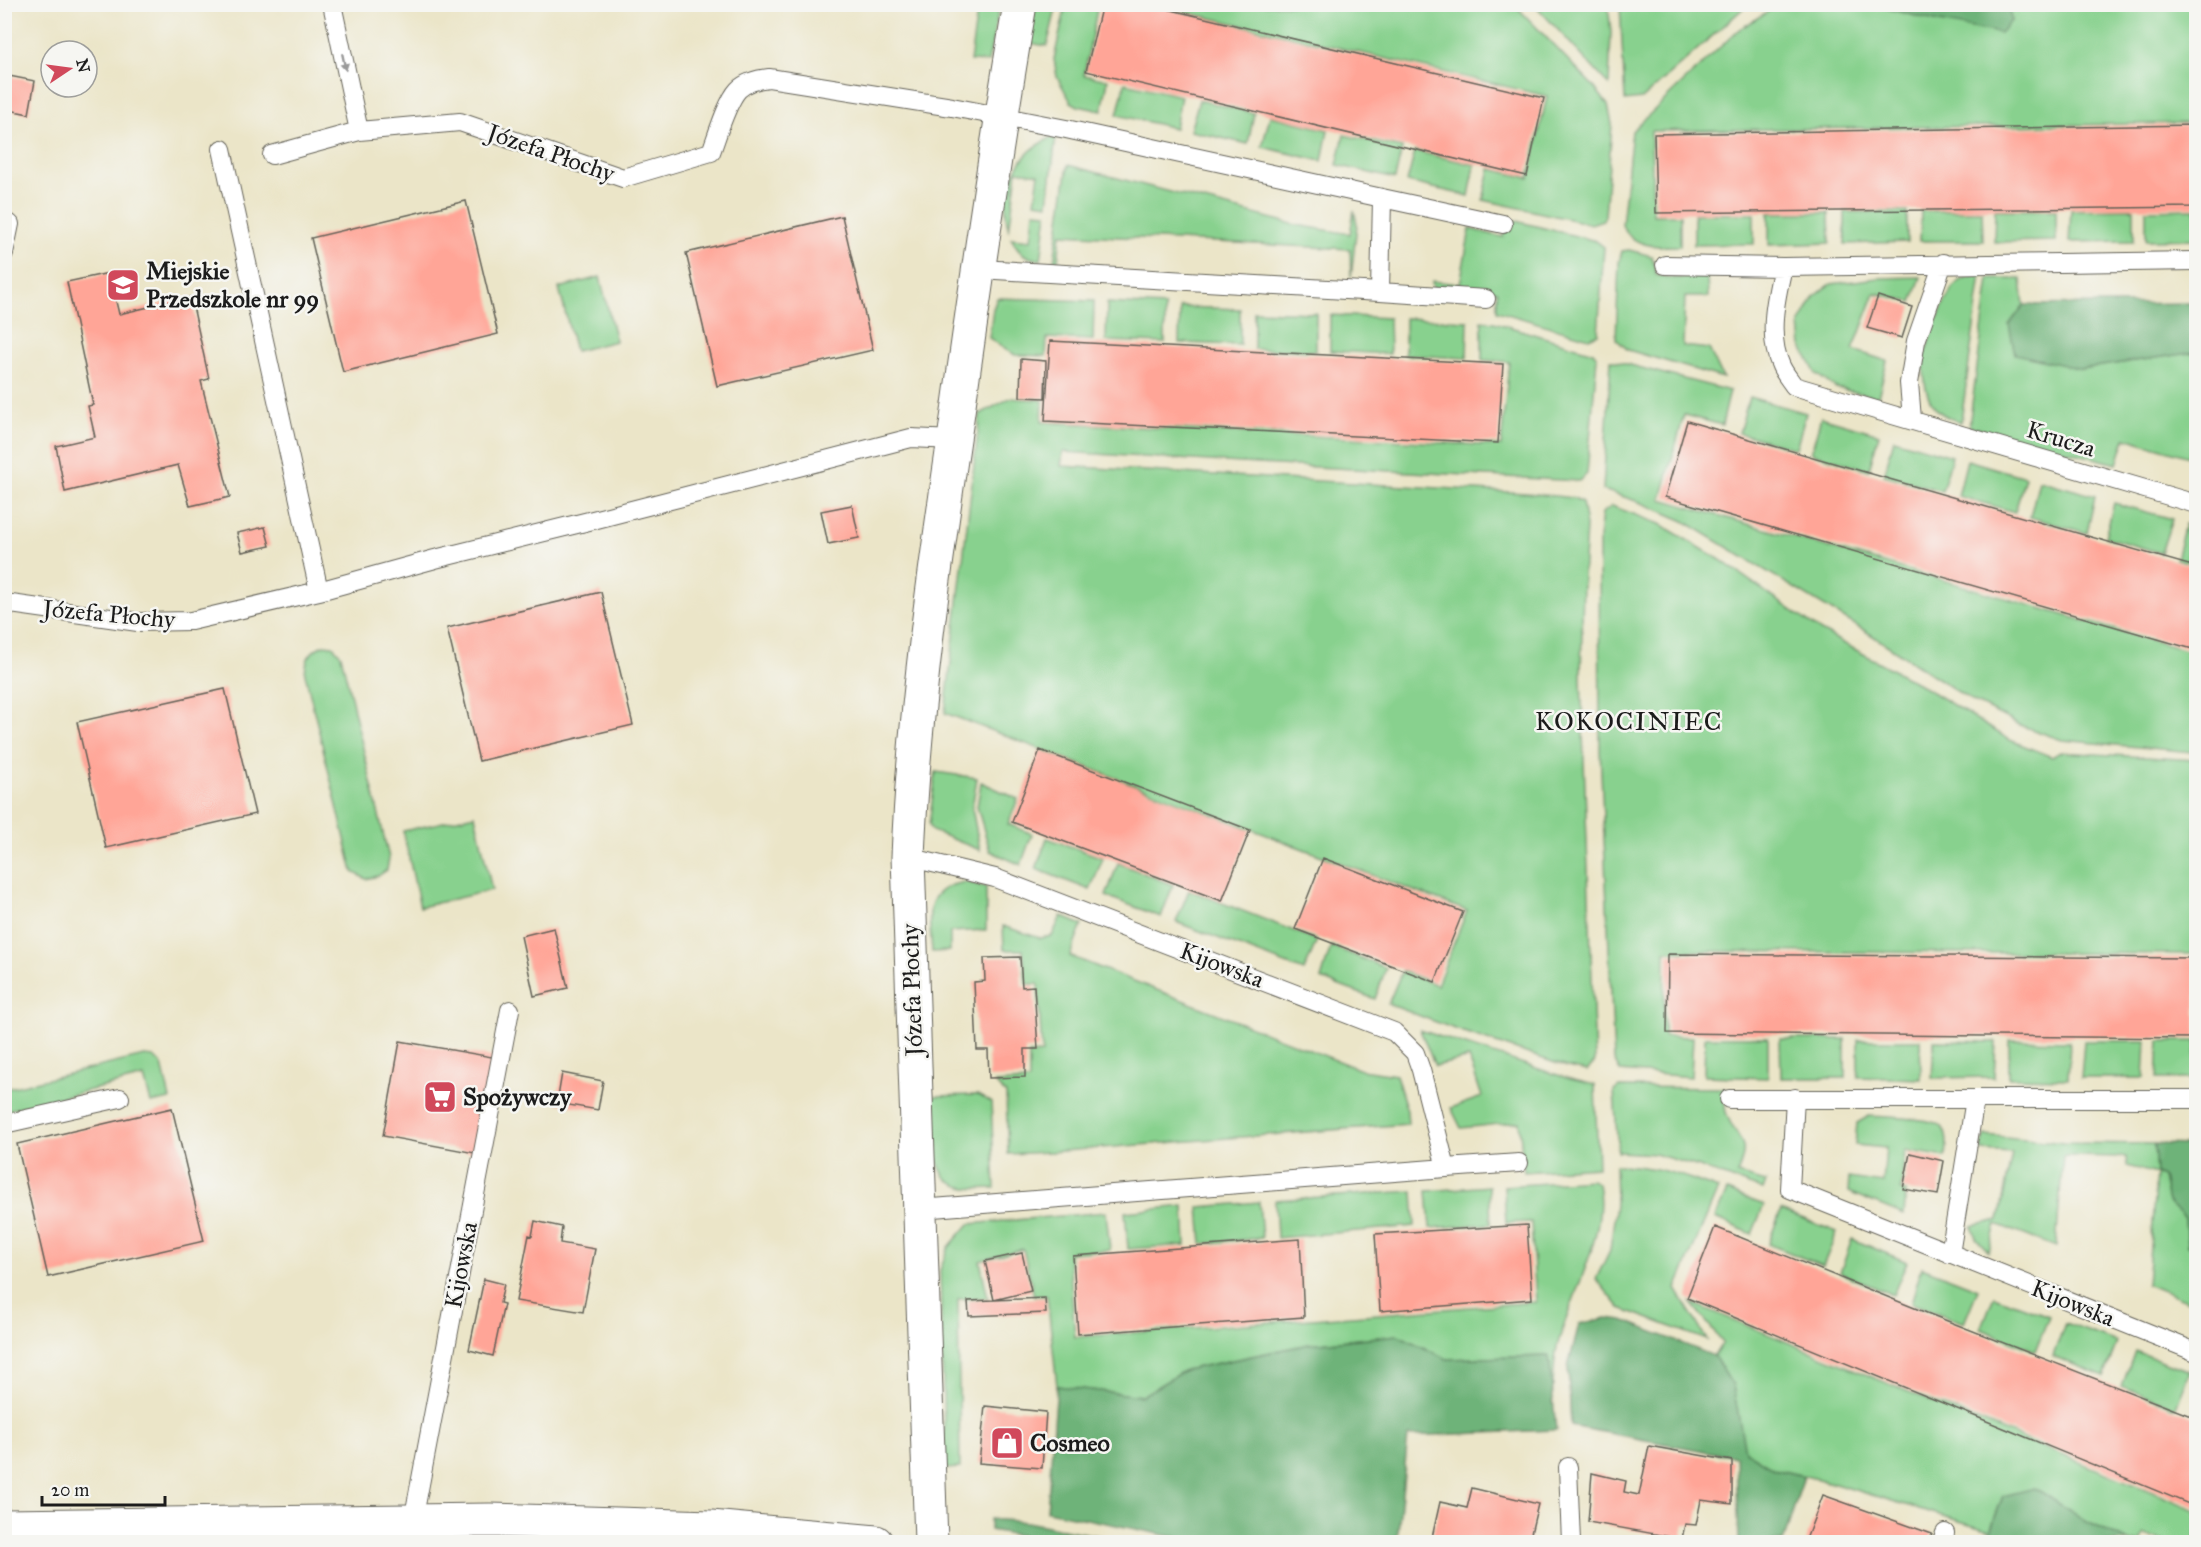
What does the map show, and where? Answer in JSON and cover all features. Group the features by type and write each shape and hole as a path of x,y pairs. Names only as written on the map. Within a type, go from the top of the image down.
{"street":[{"name":"Józefa Płochy","path":"931,1542 909,857 911,790 929,616 953,440 1020,4"},
{"path":"4,1526 219,1533 376,1532 413,1521 490,1520 711,1527 876,1542"}],"lane":[{"path":"332,4 359,131"},
{"name":"Józefa Płochy","path":"272,155 359,131 460,122 623,178 711,152 738,90 756,80 769,78 952,107 1001,118"},
{"path":"1001,118 1066,129 1503,224"},
{"path":"222,149 319,591"},
{"path":"1380,292 1382,198"},
{"path":"4,253 10,224"},
{"path":"1665,265 1783,267 2196,261"},
{"path":"1912,419 1909,383 1916,341 1943,263"},
{"name":"Krucza","path":"1783,267 1775,301 1775,340 1781,366 1794,386 2196,504"},
{"path":"979,269 1486,299"},
{"name":"Józefa Płochy","path":"4,603 138,622 191,621 319,591 435,559 911,438 953,440"},
{"name":"Kijowska","path":"909,857 995,878 1394,1032 1414,1053 1421,1070 1446,1168"},
{"name":"Kijowska","path":"413,1521 510,1010"},
{"path":"4,1124 120,1098"},
{"path":"1729,1098 2196,1099"},
{"name":"Kijowska","path":"1794,1098 1790,1189 2196,1352"},
{"path":"1950,1254 1975,1099"},
{"path":"920,1209 1519,1163"},
{"path":"1568,1467 1571,1542"}],"green space":[{"path":"1620,4 1747,5 1642,99 1625,101"},
{"path":"978,5 1000,5 988,62 970,61"},
{"path":"1036,5 1057,5 1047,46 1028,43"},
{"path":"1066,5 1098,5 1084,75 1108,80 1102,111 1078,106 1071,102 1057,77 1054,59"},
{"path":"1155,5 1515,5 1595,88 1608,105 1612,124 1605,216 1603,220 1591,224 1483,200 1490,169 1529,178 1547,96"},
{"path":"1535,5 1608,5 1611,32 1609,85"},
{"path":"1778,5 1873,5 1939,22 2011,21 2009,5 2196,5 2196,123 1651,131 1653,215 1680,215 1680,246 1655,246 1632,238 1622,225 1632,131 1738,30"},
{"path":"1873,5 2009,5 2011,21 2000,33 1939,22"},
{"path":"1125,83 1181,96 1175,128 1117,115"},
{"path":"1199,100 1254,113 1248,144 1190,131"},
{"path":"1270,116 1328,130 1322,161 1262,147"},
{"path":"1344,135 1402,148 1395,179 1337,165"},
{"path":"1056,136 1048,204 1035,202 1039,174 1017,171 1009,231 1006,202 1014,174 1031,151 1042,142"},
{"path":"1415,151 1475,165 1469,196 1407,182"},
{"path":"1068,165 1296,225 1350,234 1354,210 1357,224 1351,277 1350,249 1061,234 1058,261 1054,261"},
{"path":"2134,209 2134,241 2069,242 2071,210"},
{"path":"2196,209 2196,239 2146,240 2146,210"},
{"path":"1995,210 2056,210 2056,241 1994,242"},
{"path":"1921,211 1982,211 1983,241 1920,241"},
{"path":"1034,212 1047,213 1041,260 1023,254 1011,238 1031,240"},
{"path":"1845,212 1907,212 1907,242 1845,244"},
{"path":"1769,213 1829,213 1830,243 1769,245"},
{"path":"1694,214 1754,214 1754,244 1694,245"},
{"path":"1508,219 1596,241 1604,247 1598,334 1589,338 1497,311 1497,291 1433,288 1432,281 1460,284 1470,229 1503,237"},
{"path":"1629,250 1652,256 1656,275 1672,278 1707,277 1708,297 1685,297 1683,346 1709,349 1723,378 1628,350 1616,339 1619,262 1622,251"},
{"path":"1981,275 1961,422 1940,413 1931,402 1925,380 1925,356 1939,316 1954,286 1964,278"},
{"path":"600,277 616,341 575,351 559,288"},
{"path":"1921,277 1912,302 1875,293 1853,350 1887,361 1878,397 1836,388 1816,374 1802,347 1800,323 1814,297 1831,284 1878,278"},
{"path":"1989,279 2021,279 2024,305 2009,325 2081,369 2196,352 2196,459 2125,438 2117,464 1969,426"},
{"path":"997,298 1094,301 1093,340 1047,338 1046,356 1015,355 989,338"},
{"path":"1107,303 1165,306 1165,343 1106,341"},
{"path":"2196,303 2196,352 2081,369 2015,354 2009,325 2024,305"},
{"path":"1180,307 1240,309 1240,345 1179,343"},
{"path":"1254,311 1316,313 1316,351 1254,349"},
{"path":"1330,315 1389,318 1390,354 1330,351"},
{"path":"1405,318 1468,321 1467,358 1405,355"},
{"path":"1482,321 1494,322 1593,352 1597,357 1587,474 1579,481 1063,452 1061,466 1526,493 1574,498 1582,502 1586,526 1581,678 1595,1062 1587,1071 1567,1067 1388,1004 1402,971 1437,985 1467,911 945,713 980,414 1010,398 1043,400 1042,422 1501,446 1509,362 1482,360"},
{"path":"1611,360 1730,391 1722,425 1684,415 1661,499 2196,653 2196,740 2192,752 2062,740 2022,726 1972,701 1870,634 1684,521 1603,490"},
{"path":"1749,397 1806,413 1796,449 1739,433"},
{"path":"1821,417 1879,434 1869,470 1811,453"},
{"path":"1894,439 1952,456 1942,491 1884,475"},
{"path":"1967,460 2025,477 2015,512 1958,496"},
{"path":"2039,480 2095,496 2087,533 2030,517"},
{"path":"2114,503 2172,519 2161,553 2105,537"},
{"path":"1612,506 1660,524 1719,559 1821,631 1919,684 2010,740 2052,757 2060,752 2196,760 2196,954 1665,951 1664,1036 1693,1037 1691,1077 1620,1071 1614,1060 1600,750 1599,538 1602,513"},
{"path":"2185,524 2196,527 2196,564 2176,559"},
{"path":"323,645 333,646 341,655 389,858 387,870 378,876 366,879 353,872 305,674 309,656"},
{"path":"936,772 977,778 972,808 980,850 932,831 929,825"},
{"path":"981,782 1018,799 1008,824 1032,834 1021,865 990,851 977,807"},
{"path":"475,815 492,890 420,907 403,831"},
{"path":"1047,838 1103,858 1090,890 1036,869"},
{"path":"1118,863 1173,885 1161,917 1106,896"},
{"path":"965,882 986,887 986,930 950,932 950,951 932,952 930,916 934,898 941,891"},
{"path":"1189,890 1317,940 1304,971 1176,922"},
{"path":"1061,916 1082,925 1070,956 1361,1070 1396,1075 1407,1111 1408,1124 1008,1154 1006,1094 995,1083 1029,1081 1029,1054 1042,1053 1038,984 1026,984 1023,950 1004,950 1003,926 1040,938 1052,936"},
{"path":"1331,946 1386,968 1375,999 1321,979"},
{"path":"1420,1030 1595,1085 1598,1167 1524,1172 1519,1122 1461,1128 1451,1108 1482,1097 1469,1058 1435,1066"},
{"path":"1705,1037 1768,1037 1768,1078 1704,1076"},
{"path":"1780,1039 1845,1039 1845,1078 1781,1078"},
{"path":"1858,1040 1920,1040 1921,1079 1858,1077"},
{"path":"2009,1040 2070,1041 2068,1079 2009,1078"},
{"path":"1934,1041 1996,1042 1994,1077 1932,1078"},
{"path":"2084,1041 2146,1041 2144,1078 2081,1078"},
{"path":"2159,1041 2196,1041 2196,1079 2157,1079"},
{"path":"144,1056 154,1057 162,1065 170,1099 151,1103 144,1077 5,1111 5,1089"},
{"path":"1619,1087 1724,1088 1726,1112 1743,1146 1737,1174 1766,1182 1763,1190 1655,1154 1618,1152 1614,1091"},
{"path":"977,1095 991,1102 995,1188 966,1188 951,1182 943,1174 935,1149 933,1096"},
{"path":"1869,1116 1927,1121 1940,1125 1945,1132 1946,1157 1905,1150 1901,1191 1906,1192 1904,1215 1848,1192 1849,1178 1883,1183 1886,1148 1855,1145 1857,1123"},
{"path":"1985,1135 2065,1143 2154,1144 2156,1174 2127,1166 2126,1157 2063,1156 2056,1247 1996,1224 1989,1252 1976,1238 1972,1226 1999,1220 2012,1153 1981,1151"},
{"path":"2154,1144 2196,1145 2196,1248 2187,1245 2185,1218 2168,1202 2163,1177 2156,1174"},
{"path":"1615,1165 1629,1165 1668,1172 1718,1189 1676,1289 1707,1340 1620,1308 1596,1279 1610,1250 1616,1204"},
{"path":"2156,1174 2163,1177 2168,1202 2185,1218 2187,1245 2196,1248 2196,1304 2147,1284"},
{"path":"1592,1180 1598,1184 1600,1203 1598,1223 1586,1266 1557,1347 1552,1398 1549,1356 1447,1359 1398,1335 1309,1344 1185,1370 1142,1396 1057,1386 1047,1296 1034,1296 1023,1249 980,1261 988,1298 958,1299 960,1468 945,1469 940,1270 949,1247 969,1224 1106,1212 1110,1250 1069,1253 1075,1337 1536,1302 1531,1222 1506,1223 1504,1186"},
{"path":"1489,1186 1491,1224 1430,1228 1427,1191"},
{"path":"1413,1191 1415,1226 1277,1238 1275,1200"},
{"path":"1727,1191 1764,1205 1752,1234 1715,1218"},
{"path":"1259,1202 1262,1238 1202,1244 1199,1207"},
{"path":"1184,1206 1186,1245 1128,1249 1125,1212"},
{"path":"1781,1210 1837,1232 1823,1266 1768,1244"},
{"path":"1852,1239 1907,1262 1893,1295 1840,1273"},
{"path":"1922,1267 1978,1289 1964,1323 1911,1303"},
{"path":"1994,1296 2049,1316 2035,1351 1981,1329"},
{"path":"1690,1302 2196,1510 2196,1542 2165,1542 2144,1534 2140,1542 2130,1542 2087,1522 2003,1496 1990,1530 1818,1479 1774,1469 1744,1451 1733,1386 1714,1356 1723,1342"},
{"path":"1606,1318 1623,1320 1714,1356 1733,1386 1745,1451 1774,1469 1804,1476 1783,1542 1739,1542 1736,1457 1571,1426 1568,1367 1579,1324"},
{"path":"2065,1323 2117,1342 2104,1377 2053,1356"},
{"path":"1398,1335 1447,1359 1549,1356 1556,1430 1408,1436 1397,1542 1199,1542 1047,1511 1057,1386 1142,1396 1185,1370 1310,1344"},
{"path":"2135,1351 2190,1371 2176,1407 2122,1386"},
{"path":"2035,1488 2087,1522 2130,1542 1986,1542 2003,1496"},
{"path":"990,1519 1027,1522 1130,1542 1056,1542 990,1530"}],"building":[{"path":"1102,4 1146,4 1544,98 1527,176 1086,71"},
{"path":"4,75 35,81 29,114 4,109"},
{"path":"2196,125 2196,207 1656,213 1654,134"},
{"path":"466,201 498,334 343,372 311,238"},
{"path":"842,216 873,350 717,386 686,253"},
{"path":"109,273 119,314 191,297 209,379 201,381 230,497 190,506 178,465 65,492 56,446 95,437 88,406 93,405 67,282"},
{"path":"1878,296 1912,307 1902,338 1867,328"},
{"path":"1050,341 1503,364 1498,443 1045,421"},
{"path":"1021,359 1046,361 1045,398 1020,397"},
{"path":"1687,421 2196,567 2196,650 1665,497"},
{"path":"852,505 859,538 828,544 821,511"},
{"path":"265,527 270,546 242,552 237,533"},
{"path":"601,592 633,725 479,761 447,628"},
{"path":"225,689 255,814 106,848 77,722"},
{"path":"1040,750 1250,830 1222,901 1012,822"},
{"path":"1323,858 1463,912 1435,982 1295,929"},
{"path":"554,928 568,988 534,996 521,936"},
{"path":"1668,954 2196,958 2196,1038 1667,1033"},
{"path":"1020,957 1022,987 1034,986 1038,1049 1025,1049 1025,1077 989,1078 988,1050 977,1050 974,982 985,981 984,958"},
{"name":"Spożywczy","path":"400,1041 498,1058 480,1154 383,1136"},
{"path":"562,1073 603,1081 598,1110 557,1103"},
{"path":"172,1108 204,1241 48,1277 17,1144"},
{"path":"1910,1153 1944,1161 1938,1195 1903,1189"},
{"path":"535,1221 562,1227 560,1243 595,1249 583,1312 516,1301 529,1235 532,1236"},
{"path":"1527,1225 1532,1299 1380,1311 1375,1234"},
{"path":"1715,1227 2196,1418 2196,1507 1687,1298"},
{"path":"1300,1239 1304,1317 1078,1334 1073,1256"},
{"path":"1022,1253 1031,1291 994,1300 985,1261"},
{"path":"484,1279 504,1284 500,1303 504,1304 493,1356 469,1350"},
{"path":"1045,1298 1046,1313 969,1316 968,1301"},
{"path":"985,1406 1046,1412 1042,1468 979,1463"},
{"path":"1649,1446 1732,1461 1732,1504 1701,1500 1696,1525 1685,1524 1682,1539 1588,1522 1592,1473 1626,1481 1624,1492 1639,1495"},
{"path":"1472,1488 1538,1504 1529,1542 1431,1542 1440,1502 1467,1508"},
{"path":"1823,1495 1932,1534 1929,1542 1805,1542"}],"place":[{"name":"Miejskie Przedszkole nr 99","path":"123,285"},
{"name":"Spożywczy","path":"440,1097"},
{"name":"Cosmeo","path":"1007,1443"}],"district":[{"name":"KOKOCINIEC","path":"1629,721"}]}
